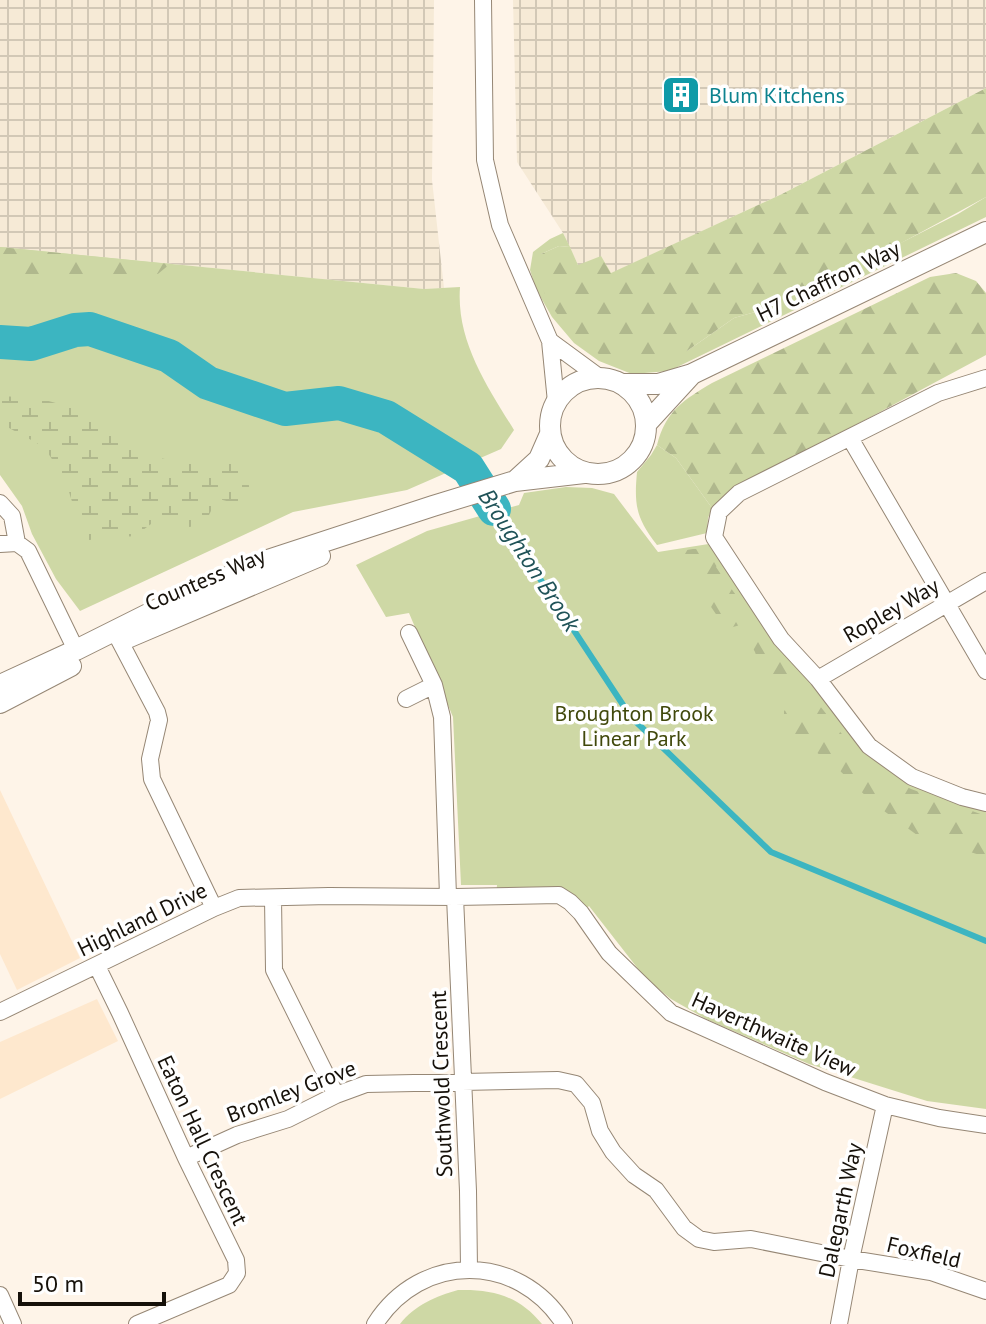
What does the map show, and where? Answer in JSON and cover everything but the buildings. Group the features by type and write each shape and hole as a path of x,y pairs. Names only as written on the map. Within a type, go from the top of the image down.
{"street":[{"path":"483,0 485,160 503,234 550,341 556,402"},
{"name":"H7 Chaffron Way","path":"623,384 658,384 692,374 985,234"},
{"path":"550,341 599,377"},
{"name":"H7 Chaffron Way","path":"647,423 692,374"},
{"path":"599,377 615,380 632,391 640,400 647,423 646,436 634,459 623,468 597,475 584,473 562,458 550,434 550,417 564,392 574,384 599,377"},
{"path":"986,378 938,393 739,493 719,512 714,537 781,639 818,679 869,746 912,777 986,803"},
{"path":"515,481 539,459 550,434"},
{"path":"850,438 986,671"},
{"name":"Countess Way","path":"0,685 76,650 433,506 515,481 584,473"},
{"path":"0,503 12,516 8,544 28,551 76,650"},
{"name":"Ropley Way","path":"818,679 986,581"},
{"name":"Southwold Crescent","path":"409,633 434,685 442,717 463,1081 469,1269"},
{"path":"117,636 159,720 150,759 152,779 214,908"},
{"name":"Countess Way","path":"0,703 117,636"},
{"path":"406,699 434,685"},
{"name":"Haverthwaite View","path":"452,897 559,895 581,913 609,953 671,1013 825,1082 885,1105"},
{"name":"Highland Drive","path":"0,1012 239,898 452,897"},
{"path":"273,898 274,970 336,1095"},
{"name":"Eaton Hall Crescent","path":"97,966 236,1260 237,1273 229,1285 137,1324"},
{"name":"Bromley Grove","path":"186,1158 237,1135 288,1119 366,1084 558,1080 576,1084 592,1103 600,1131 613,1152 634,1175 656,1190 684,1228 699,1239 714,1242 751,1239 851,1259"},
{"path":"885,1105 986,1125"},
{"name":"Dalegarth Way","path":"839,1324 885,1105"},
{"name":"Foxfield","path":"851,1259 931,1272 986,1291"},
{"path":"375,1324 401,1293 422,1280 445,1272 469,1269 494,1272 519,1281 556,1310 564,1324"},
{"path":"0,1295 13,1324"}],"shaded area":[{"path":"0,0 434,0 432,180 444,288 424,289 0,247"},
{"path":"513,0 986,0 986,88 782,194 610,274 578,265 563,233 517,162"},
{"path":"0,790 80,958 17,990 0,954"},
{"path":"97,999 118,1041 0,1099 0,1042"}],"green space":[{"path":"986,88 986,197 833,280 776,306 734,318 687,351 644,362 605,358 576,339 549,303 538,278 541,254 559,246 570,247 578,265 601,256 611,273 782,194"},
{"path":"986,197 986,217 669,371 632,374 599,361 574,343 552,317 536,289 530,270 533,252 563,233 570,247 559,246 541,254 687,351 734,318 776,306"},
{"path":"0,247 424,289 460,287 460,307 468,344 484,380 514,430 501,449 407,490 293,512 80,611 56,579 32,534 22,506 0,475"},
{"path":"0,247 170,264 153,278 24,276 0,271"},
{"path":"956,273 976,281 986,293 986,355 731,492 712,508 676,458 657,445 665,423 677,407 712,383 930,277"},
{"path":"0,396 38,398 77,409 114,438 152,457 237,464 248,482 249,491 244,502 219,499 203,525 189,527 173,520 163,521 151,524 135,536 89,540 79,524 65,479 44,447 0,423"},
{"path":"657,445 676,458 712,508 707,533 657,545 645,527 636,502 637,472"},
{"name":"Broughton Brook Linear Park","path":"566,487 592,488 614,494 658,552 715,543 865,751 986,811 986,1109 927,1101 809,1064 706,1019 671,999 646,979 589,906 581,913 570,902 496,896 497,885 461,885 453,717 409,613 386,617 356,565 427,531 519,505 524,493"},
{"path":"680,551 718,552 722,560 716,567 790,669 791,681 780,689 767,688 755,652 740,625 726,629 678,558"},
{"path":"813,697 866,765 911,789 986,816 986,857 917,835 873,803 835,766 801,741 784,720 784,711 797,698"},
{"path":"458,1290 504,1296 524,1307 542,1324 400,1324 426,1302"}],"waterway":[{"name":"Broughton Brook","path":"0,342 31,344 75,330 90,329 169,356 208,383 285,409 339,403 386,417 468,468 494,509"},
{"name":"Broughton Brook","path":"494,509 631,717 771,852 986,941"}],"place":[{"name":"Blum Kitchens","path":"681,95"}]}
